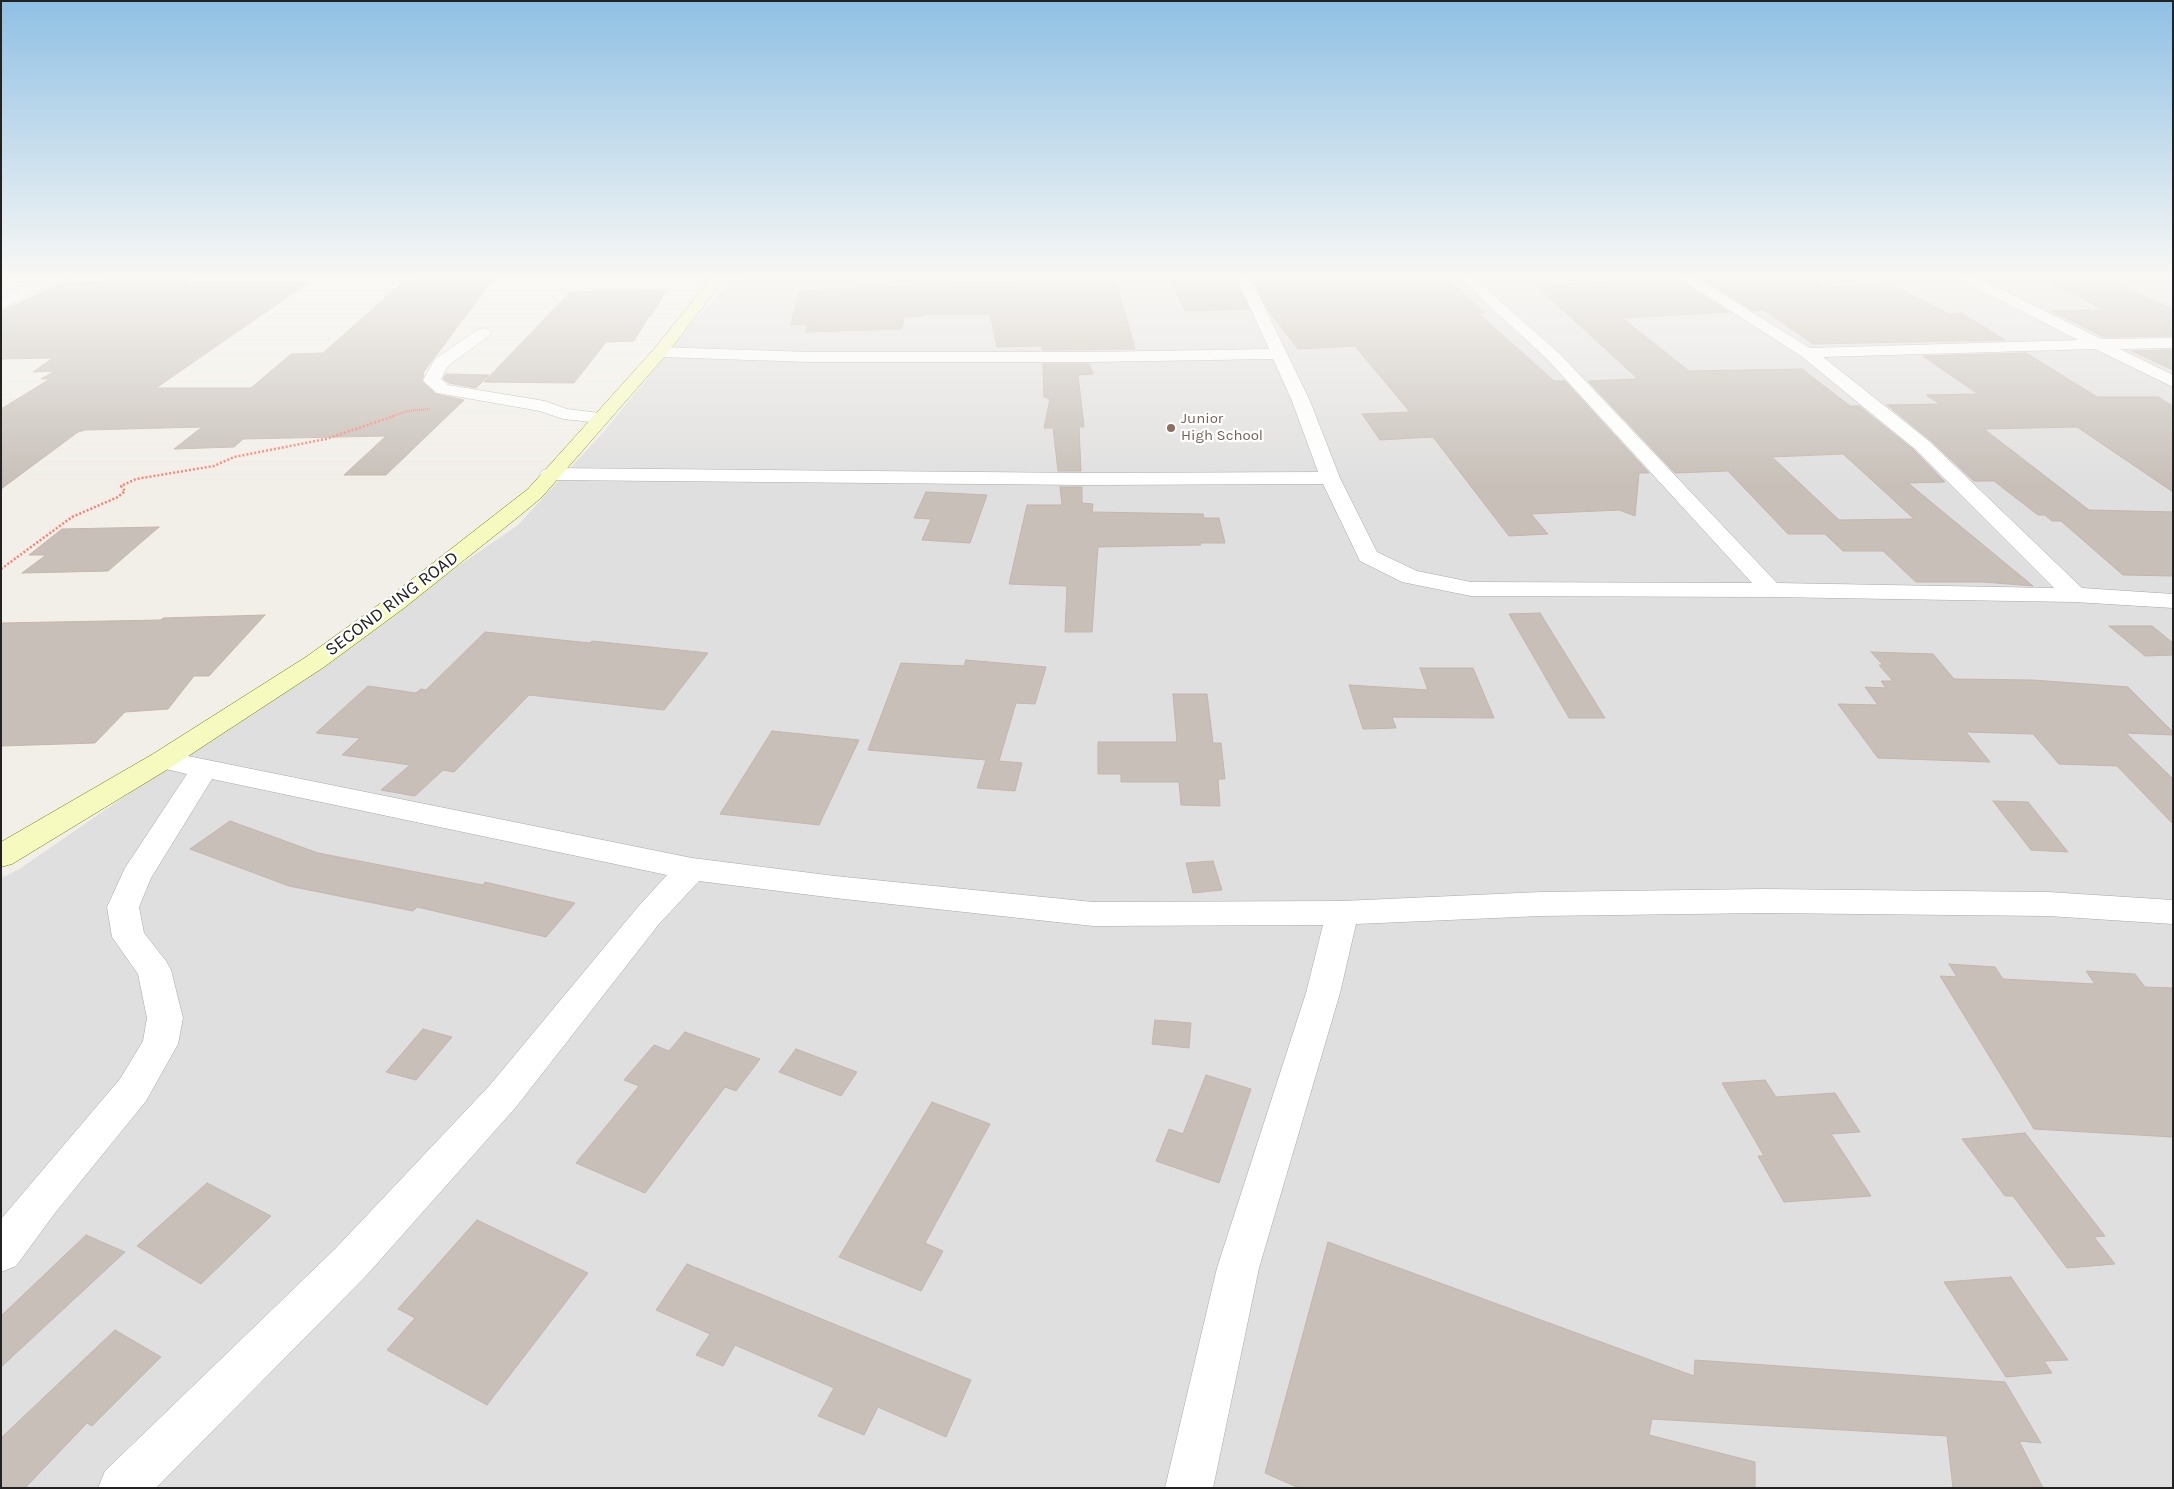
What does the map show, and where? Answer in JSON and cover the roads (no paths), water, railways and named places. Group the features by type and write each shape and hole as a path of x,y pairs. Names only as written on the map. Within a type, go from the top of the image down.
{"street":[{"path":"465,346 441,364 432,380 443,389 545,406 563,414 600,418"},
{"name":"SECOND RING ROAD","path":"1,856 163,760 315,662 389,608 511,514 535,493 664,346"},
{"path":"1276,346 1301,401 1330,478 1368,556 1410,577 1471,589 1772,590 2075,595 2173,601"},
{"path":"1542,346 1772,590"},
{"path":"1797,346 1922,445 2075,595"},
{"path":"1807,353 2018,346"},
{"path":"2103,346 2173,382"},
{"path":"660,352 810,357 1091,357 1280,354"},
{"path":"550,474 1076,479 1330,478"},
{"path":"163,760 692,869 835,887 1093,914 1342,913 1541,904 1764,901 2048,904 2173,912"},
{"path":"1,1252 41,1200 134,1090 160,1044 165,1018 154,970 128,937 123,907 136,876 183,805 204,769"},
{"path":"122,1488 364,1248 503,1096 648,916 692,869"},
{"path":"1189,1488 1238,1268 1323,992 1342,913"}],"place":[{"name":"Junior High School","path":"1171,428"}]}
